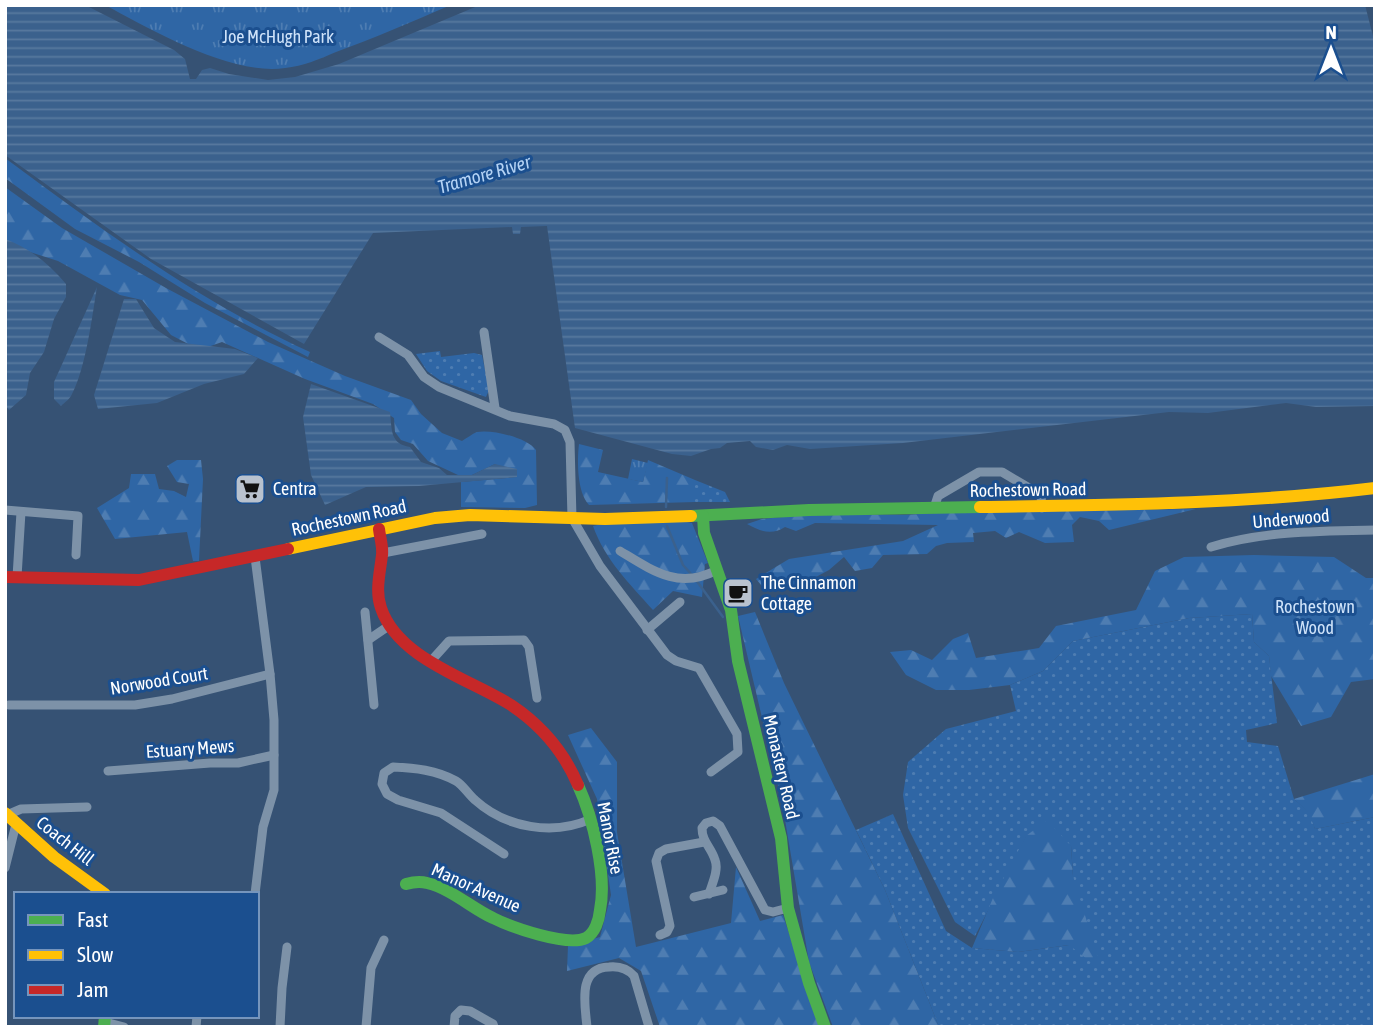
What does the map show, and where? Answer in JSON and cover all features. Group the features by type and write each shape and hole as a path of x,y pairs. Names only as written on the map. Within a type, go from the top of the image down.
{"main road":[{"name":"Rochestown Road","path":"11,577 139,580 435,518 470,515 572,518 729,516 809,510 1178,504 1375,488"},
{"name":"Monastery Road","path":"703,516 704,533 731,610 738,661 781,838 789,908 808,982 825,1027"},
{"path":"379,529 383,553 377,589 380,608 390,625"},
{"name":"Manor Rise","path":"390,625 442,669 481,687 530,717 552,740 580,785 596,839 603,894 596,928 588,938 572,942"},
{"name":"Coach Hill","path":"9,817 54,857 101,892"},
{"name":"Manor Avenue","path":"406,884 412,881 429,883 494,918 572,942"}],"street":[{"path":"484,332 495,408"},
{"path":"379,337 408,355 431,383 510,416 560,426 567,433 571,457 572,518 600,566 667,655 676,661 699,668 737,734 738,752 710,772"},
{"path":"934,508 938,496 979,472 1002,471 1041,495 1042,508"},
{"path":"5,510 78,516 76,555"},
{"path":"11,577 21,512"},
{"name":"Underwood","path":"1211,547 1230,541 1316,531 1375,530"},
{"path":"383,553 482,534"},
{"path":"620,551 662,575 701,578 717,570"},
{"path":"254,892 263,827 274,790 271,674 255,556"},
{"path":"647,630 680,602"},
{"path":"365,612 374,705"},
{"path":"368,639 390,625"},
{"path":"431,661 449,641 524,640 529,647 537,698"},
{"name":"Norwood Court","path":"9,705 135,705 172,699 271,674"},
{"name":"Estuary Mews","path":"108,771 238,763 274,755"},
{"path":"504,853 441,813 387,794 382,784 384,773 393,767 436,772 458,782 475,800 492,812 534,827 552,829 591,818"},
{"path":"5,869 9,817 21,808 87,807"},
{"path":"709,894 716,860 704,842 702,828 713,821 720,826 765,910 773,912 789,908"},
{"path":"660,934 667,933 670,926 656,861 659,853 666,849 704,842"},
{"path":"694,897 723,891"},
{"path":"366,1027 371,968 384,940"},
{"path":"281,1027 287,947"},
{"path":"587,1027 587,979 597,969 608,967 620,967 630,971 638,985 649,1027"},
{"path":"454,1027 455,1016 460,1010 470,1011 494,1027"},
{"path":"105,1021 124,1027"}],"green space":[{"name":"Joe McHugh Park","path":"105,5 451,5 311,62 285,68 264,69 241,65 192,49"},
{"path":"5,158 78,212 191,288 310,352 308,357 205,303 139,262 75,229 5,178"},
{"path":"5,187 62,228 166,288 268,342 345,376 411,400 421,414 442,433 462,441 477,432 491,432 526,442 536,450 537,505 525,508 461,507 461,482 517,477 495,464 472,475 458,475 428,461 413,444 401,440 395,432 394,418 373,404 305,379 222,342 205,348 194,347 171,335 142,300 120,295 58,261 5,244"},
{"path":"440,351 441,357 474,353 482,355 489,390 486,397 441,381 427,371 416,354"},
{"path":"579,444 603,450 598,472 643,482 648,460 695,480 695,502 589,505 580,484"},
{"path":"632,459 648,463 643,482 628,479"},
{"path":"177,460 201,460 203,479 199,561 193,561 187,532 115,539 97,508 129,488 131,474 155,474 159,489 174,491 186,497 189,484 177,482 167,466"},
{"path":"695,480 725,492 730,502 695,502"},
{"path":"1196,509 1109,530 1099,521 1080,517 1072,525 1074,542 1045,543 1019,532 1006,538 995,531 973,533 974,542 947,543 936,546 927,554 883,555 872,568 855,571 844,557 829,570 801,585 766,591 756,579 789,559 903,541 938,525 815,523 796,531 785,527 770,532 747,524 762,519 816,514 904,515"},
{"path":"611,522 692,523 708,563 705,564 702,597 673,591 653,610 611,561 593,526"},
{"name":"Rochestown Wood","path":"1184,557 1334,557 1366,578 1375,578 1375,679 1351,682 1331,717 1301,726 1271,676 1269,656 1254,642 1252,614 1189,618 1073,641 1043,671 1010,685 969,690 936,690 906,675 890,652 911,650 932,660 953,639 968,633 976,658 1039,648 1056,626 1136,610 1155,571"},
{"path":"755,612 784,683 885,890 939,1027 833,1027 809,962 782,802 738,616"},
{"path":"1252,614 1254,642 1269,656 1277,723 1246,730 1247,742 1278,746 1294,799 1310,813 1315,829 1375,817 1375,1027 939,1027 885,890 856,830 893,814 946,931 972,948 1018,952 1069,945 1073,876 1071,846 1026,837 975,936 955,922 908,828 903,795 908,762 946,729 1016,711 1010,685 1043,671 1073,641 1189,618"},
{"path":"591,728 617,762 617,832 636,947 731,923 736,867 760,921 783,915 820,1027 660,1027 641,971 619,958 567,971 568,946 600,937 611,895 597,799 568,735"},
{"path":"1375,774 1375,817 1315,829 1309,813 1294,799"},
{"path":"1047,820 1071,846 1073,876 1102,971 1069,945 1018,952 972,948 993,898 1026,836"}],"water":[{"name":"Tramore River","path":"5,5 85,5 174,50 185,59 190,79 196,79 202,70 210,68 268,80 295,77 339,64 480,5 1365,5 1375,44 1375,406 1316,407 1286,403 1208,413 1169,412 903,443 810,449 787,445 773,450 756,447 750,441 727,443 720,448 691,456 672,454 575,428 547,226 521,227 520,234 513,234 512,227 373,233 304,344 151,259 5,155"},
{"path":"5,239 38,257 66,284 66,297 54,319 44,352 30,373 26,395 9,410 5,405"},
{"path":"97,287 81,370 71,396 61,406 54,399 54,382"},
{"path":"124,299 136,299 154,328 175,342 235,349 258,358 244,374 204,384 157,403 98,409 94,395"},
{"path":"311,384 390,412 395,439 410,447 421,462 439,468 447,475 472,475 495,464 517,469 517,477 419,486 366,487 325,505 311,475 303,417"}],"waterway":[{"path":"666,507 667,478"},
{"path":"667,526 683,565 692,575"},
{"path":"696,580 723,617"}],"traffic: fast":[{"path":"691,516 809,510 980,507"},
{"path":"703,516 704,533 731,610 738,661 781,838 788,908 809,983 825,1027"},
{"path":"406,884 422,882 436,886 493,918 525,931 566,940 586,938 594,930 599,918 602,880 589,814 578,785"},
{"path":"104,1027 105,1018"}],"traffic: slow":[{"path":"980,507 1227,501 1375,488"},
{"path":"288,549 435,518 470,515 605,519 691,516"},
{"path":"5,813 54,857 102,892"}],"traffic: jam":[{"path":"379,529 382,552 378,595 390,626 419,654 511,705 532,721 559,750 578,785"},
{"path":"5,577 139,580 288,549"}],"place":[{"name":"Centra","path":"250,489"},
{"name":"The Cinnamon Cottage","path":"738,593"}]}
